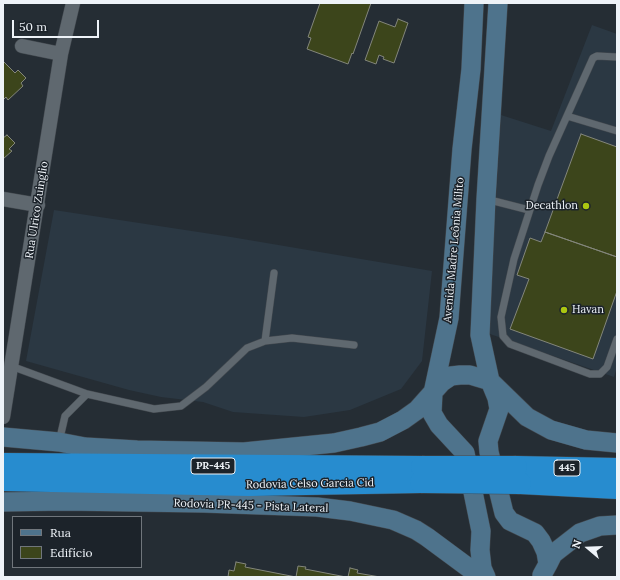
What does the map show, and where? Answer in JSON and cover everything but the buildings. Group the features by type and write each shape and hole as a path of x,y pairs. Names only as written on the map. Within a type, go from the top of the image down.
{"highway":[{"path":"3,464 137,450"},
{"name":"Rodovia Celso Garcia Cid","path":"3,464 421,475 518,475 617,469"},
{"name":"Rodovia Celso Garcia Cid","path":"3,480 248,485 421,475"},
{"name":"Rodovia Celso Garcia Cid","path":"518,475 617,488"}],"main road":[{"name":"Avenida Madre Leônia Milito","path":"474,3 471,69 462,149 449,318 433,393 432,412 439,426 465,454 481,531 480,550 482,568 486,577"},
{"path":"498,3 486,199 480,335 490,380 497,398 499,409 488,441 488,446 504,513 510,521 534,533 541,541 546,552 543,573"},
{"path":"471,69 474,108 470,188 474,197 486,199"},
{"path":"433,393 442,382 451,376 470,376 490,380 526,417 551,430 586,440 617,443"},
{"name":"PR-445","path":"137,450 244,452 334,443 380,432 403,420 417,410 433,393"},
{"path":"3,437 59,442 85,447 137,450"},
{"name":"Rodovia PR-445 - Pista Lateral","path":"3,502 64,501 211,503 317,507 350,511 393,520 416,530 433,540 482,577"},
{"path":"543,573 553,554 580,533 600,526 617,526"}],"street":[{"name":"Rua Ulrico Zuinglio","path":"3,417 62,54 73,3"},
{"path":"22,46 62,54"},
{"path":"3,199 38,206"}],"lane":[{"path":"617,57 597,56 593,58 549,156 529,210 514,259 501,317 504,336 510,344 590,374 600,374 607,366 617,339"},
{"path":"567,116 617,131"},
{"path":"486,199 529,210"},
{"path":"265,341 274,273"},
{"path":"12,366 87,394 154,409 181,406 206,387 247,348 265,341 292,338 354,346"},
{"path":"59,442 65,416 87,394"}],"shaded area":[{"path":"592,25 617,34 617,367 614,377 490,334 486,317 495,218 501,115 551,131"},
{"path":"54,210 231,237 432,271 422,361 401,389 350,410 304,417 233,412 203,402 161,397 129,390 26,361"}],"place":[{"name":"Decathlon","path":"586,206"},
{"name":"Havan","path":"564,310"}]}
